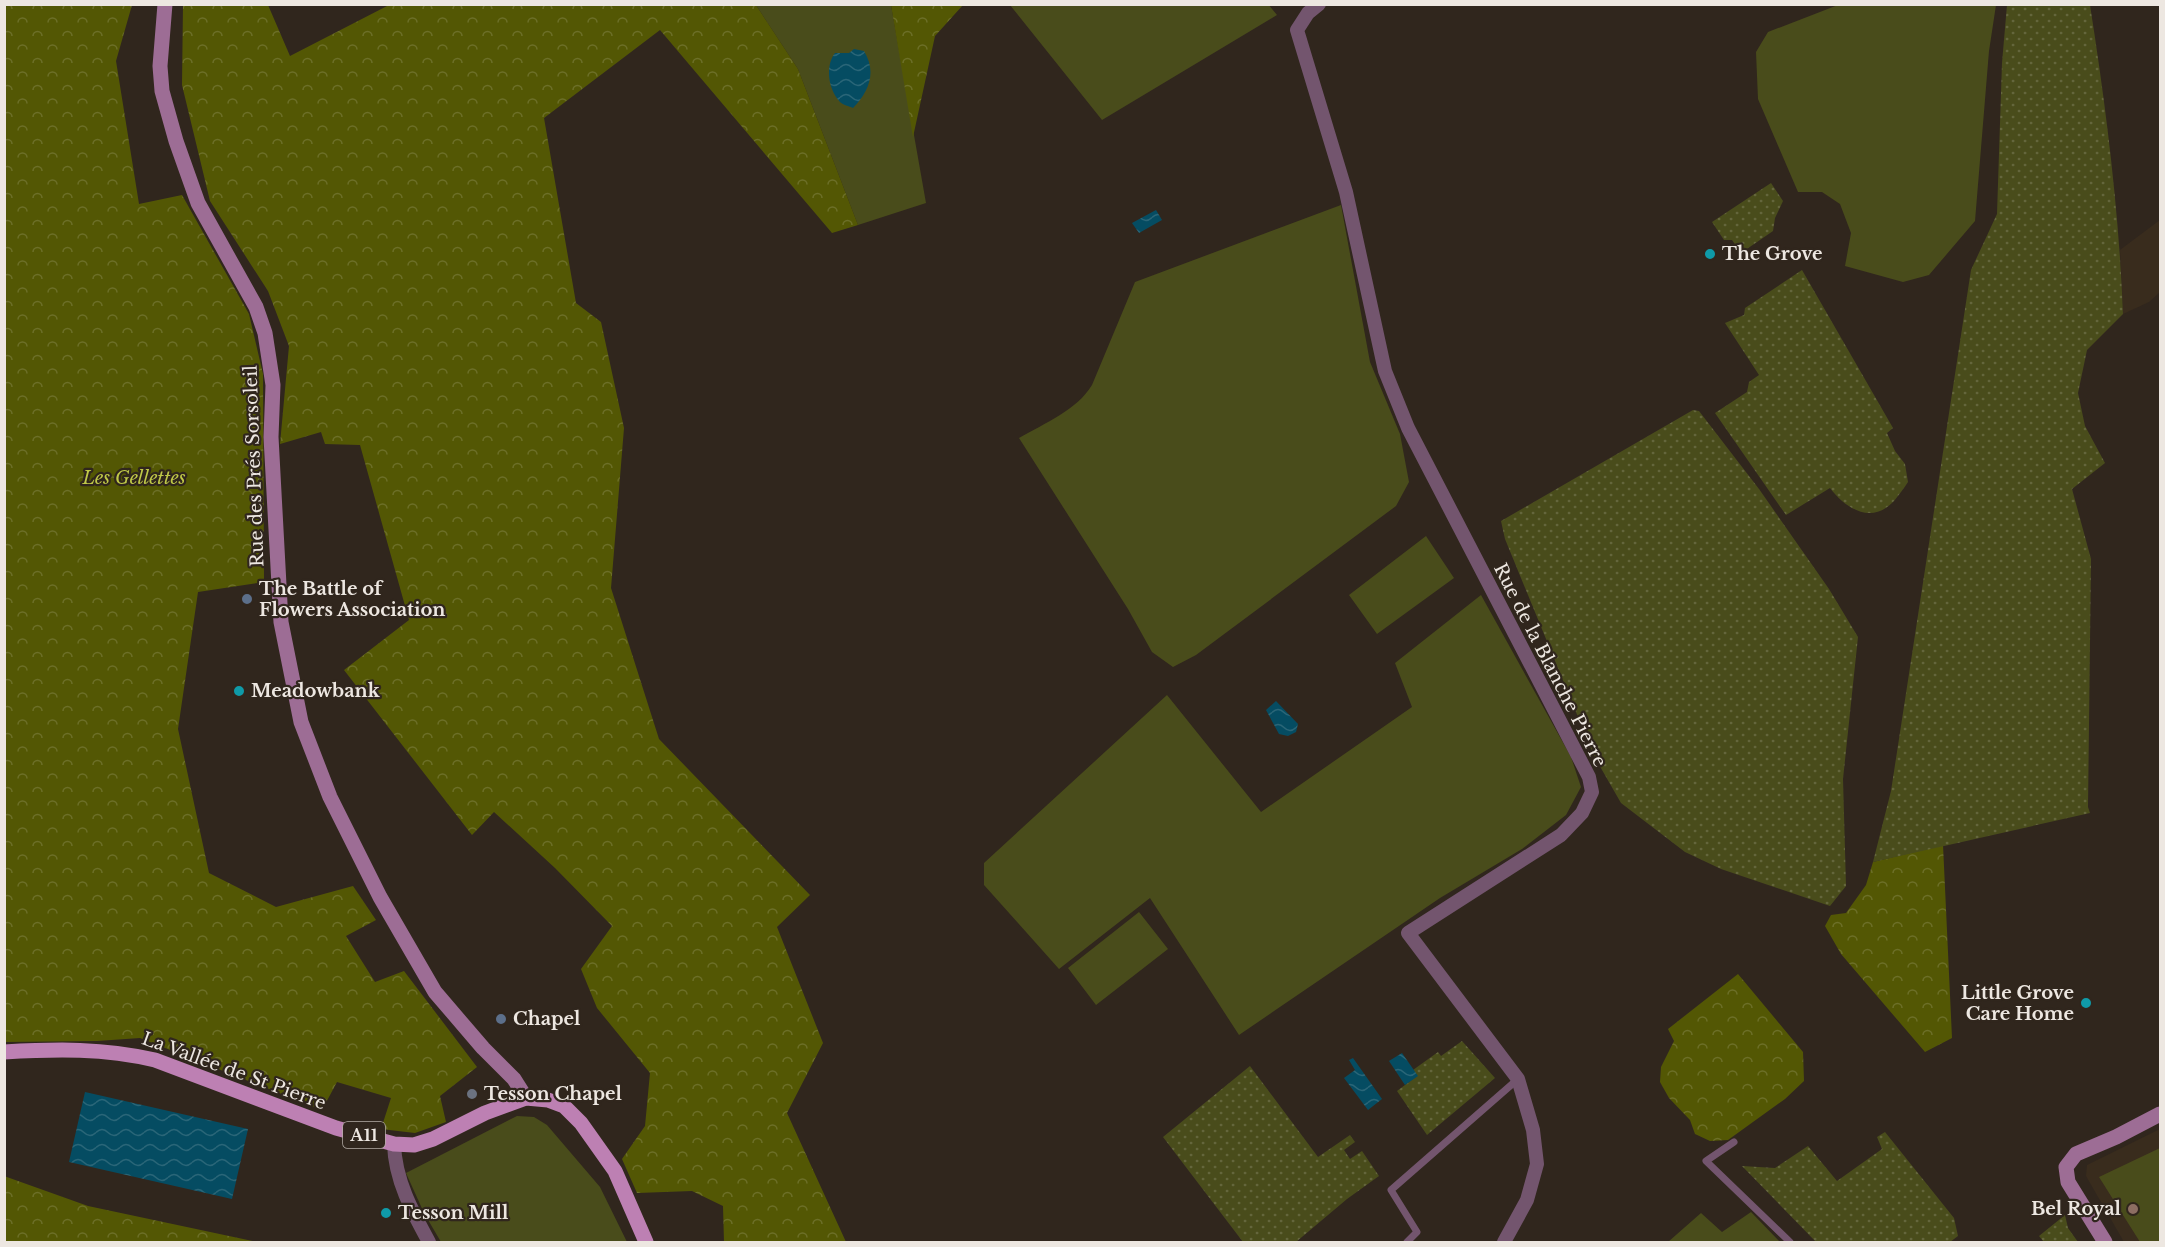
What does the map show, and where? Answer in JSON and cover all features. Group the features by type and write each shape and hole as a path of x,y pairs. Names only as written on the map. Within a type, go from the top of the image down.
{"main road":[{"name":"Rue des Prés Sorsoleil","path":"165,4 160,66 162,91 176,141 198,203 256,307 265,333 273,385 271,437 281,622 301,722 330,797 380,897 435,992 483,1048 514,1079 526,1098"},
{"name":"La Vallée de St Pierre","path":"4,1052 78,1049 126,1053 155,1060 336,1128 394,1144 414,1145 433,1139 485,1113 526,1098 548,1100 564,1106 580,1123 615,1171 646,1242"},
{"path":"2105,1242 2068,1182 2066,1167 2076,1154 2116,1137 2160,1114"}],"street":[{"name":"Rue de la Blanche Pierre","path":"1319,4 1308,14 1297,30 1346,192 1385,371 1408,428 1589,777 1592,792 1582,813 1561,835 1408,933 1518,1079 1533,1130 1537,1164 1527,1200 1504,1242"},
{"path":"394,1144 394,1164 412,1212 429,1242"}],"lane":[{"path":"1418,1242 1417,1232 1391,1190 1518,1079"},
{"path":"1734,1143 1706,1161 1790,1242"},
{"path":"1407,1242 1417,1232"}],"shaded area":[{"path":"2160,220 2160,292 2149,302 2123,314 2120,250"},
{"name":"Bel Royal","path":"2160,1129 2160,1242 2124,1242 2086,1176 2087,1165"}],"green space":[{"path":"1268,4 1277,15 1102,120 1010,5"},
{"name":"Les Gellettes","path":"4,5 132,5 116,61 139,204 182,195 249,314 263,374 264,582 198,592 178,729 209,873 276,907 353,886 376,920 346,936 375,982 404,971 477,1067 440,1096 446,1122 415,1133 381,1129 391,1098 337,1082 322,1110 140,1038 5,1042"},
{"path":"183,5 268,5 290,56 389,5 756,5 798,69 858,225 832,233 660,30 544,118 576,303 601,322 624,428 611,588 659,739 810,895 777,927 823,1043 787,1113 846,1242 724,1242 723,1206 692,1191 637,1193 622,1159 645,1126 650,1073 597,1008 581,969 612,926 555,868 494,812 472,835 344,670 409,620 360,445 325,444 321,432 280,444 289,346 268,291 210,201 182,85"},
{"path":"756,5 891,5 926,203 858,225 798,69"},
{"path":"891,5 963,5 935,36 913,137"},
{"path":"1838,5 1996,5 1989,51 1975,221 1929,275 1903,282 1845,266 1851,233 1840,204 1822,192 1798,192 1758,99 1756,52 1768,32"},
{"path":"2007,5 2090,5 2115,197 2123,314 2087,350 2078,393 2085,426 2105,463 2072,489 2091,559 2088,807 2090,813 1873,862 1891,791 1971,270 1997,214 2002,63"},
{"path":"1771,183 1783,201 1775,218 1773,231 1741,253 1732,240 1724,240 1712,222"},
{"path":"1341,205 1370,362 1400,434 1409,482 1396,506 1196,655 1173,667 1152,652 1128,609 1019,438 1060,415 1086,394 1092,385 1135,282"},
{"path":"1802,270 1893,428 1887,433 1895,451 1905,464 1908,482 1894,501 1877,512 1868,513 1851,508 1830,488 1786,515 1715,413 1747,392 1749,382 1759,375 1725,323 1744,315 1745,308"},
{"path":"1693,410 1699,411 1759,489 1829,589 1858,637 1843,779 1846,886 1830,906 1721,869 1685,852 1621,803 1594,756 1505,539 1501,521"},
{"path":"1426,536 1454,578 1377,634 1349,595"},
{"path":"1481,595 1571,757 1581,787 1566,815 1522,849 1440,898 1239,1035 1150,898 1059,969 984,885 984,863 1167,695 1261,812 1412,707 1395,663"},
{"path":"1943,845 1952,1038 1925,1052 1841,954 1825,926 1831,915 1846,913 1866,885 1873,862"},
{"path":"1139,912 1168,949 1096,1005 1068,968"},
{"path":"1738,974 1803,1052 1804,1081 1785,1099 1728,1140 1710,1141 1695,1134 1690,1120 1669,1098 1660,1082 1661,1067 1674,1041 1668,1029"},
{"path":"1462,1041 1495,1078 1427,1135 1397,1091 1417,1076 1413,1070 1438,1052 1441,1056"},
{"path":"1250,1066 1318,1157 1350,1135 1355,1142 1344,1150 1350,1159 1362,1151 1379,1176 1347,1199 1296,1242 1243,1242 1163,1137"},
{"path":"517,1116 534,1117 547,1125 600,1187 627,1242 441,1242 424,1213 406,1173"},
{"path":"1885,1132 1954,1218 1958,1236 1950,1242 1816,1242 1742,1166 1775,1168 1808,1146 1837,1181 1882,1149 1877,1137"},
{"name":"Bel Royal","path":"2160,1148 2160,1242 2140,1242 2099,1177"},
{"path":"4,1176 88,1206 257,1242 5,1242"},
{"path":"1751,1212 1780,1242 1668,1242 1701,1213 1722,1232"},
{"path":"2065,1215 2068,1228 2078,1242 2044,1242 2039,1236"}],"water":[{"path":"854,49 864,51 868,59 870,74 867,88 853,108 841,103 836,97 829,78 829,71 835,53 849,53"},
{"path":"1156,210 1162,220 1139,233 1132,223"},
{"path":"1276,701 1298,724 1296,732 1288,736 1279,734 1266,710"},
{"path":"1402,1053 1418,1076 1405,1085 1389,1061"},
{"path":"1353,1058 1382,1099 1368,1110 1344,1078 1355,1070 1349,1060"},
{"path":"85,1092 248,1129 232,1199 69,1162"}],"place":[{"name":"The Grove","path":"1710,254"},
{"name":"The Battle of Flowers Association","path":"247,599"},
{"name":"Meadowbank","path":"239,691"},
{"name":"Little Grove Care Home","path":"2086,1003"},
{"name":"Chapel","path":"501,1019"},
{"name":"Tesson Chapel","path":"472,1094"},
{"name":"Bel Royal","path":"2133,1209"},
{"name":"Tesson Mill","path":"386,1213"}]}
